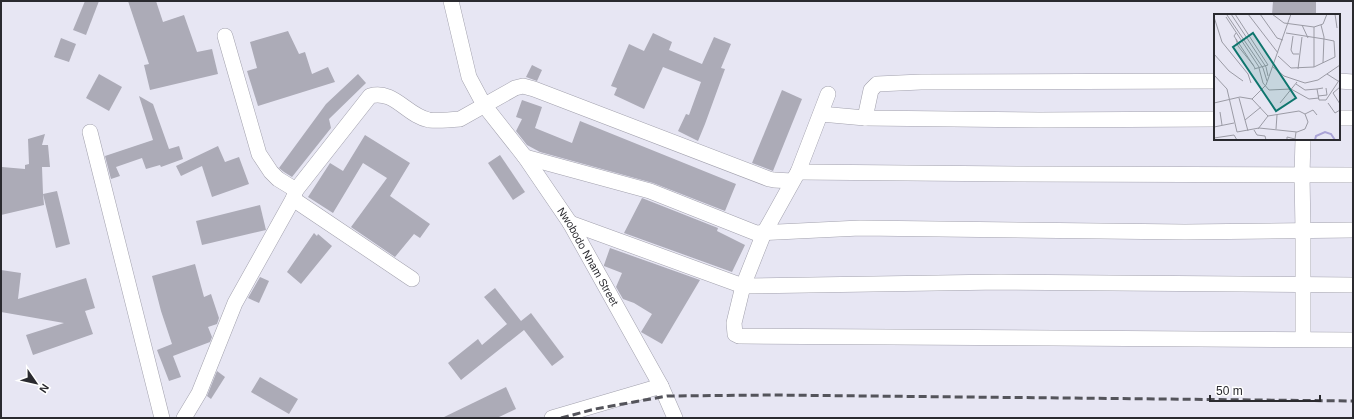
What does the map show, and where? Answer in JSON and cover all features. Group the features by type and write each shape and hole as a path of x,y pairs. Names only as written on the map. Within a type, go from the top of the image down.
{"street":[{"name":"Nwobodo Nnam Street","path":"451,1 469,77 484,105 525,157 570,223 662,386 674,418"},
{"path":"225,36 259,154 271,172 295,194 412,279"},
{"path":"865,118 871,90 877,84 921,82 1214,81"},
{"path":"1340,81 1353,82"},
{"path":"184,418 198,393 235,303 295,194 370,96 384,95 390,97 417,115 428,120 460,119 516,88 523,86 774,180 795,176 1016,174 1353,175"},
{"path":"828,94 795,176 764,233 743,286 734,323 736,334 739,336 1353,340"},
{"path":"821,114 865,118 1039,120 1214,119"},
{"path":"1340,118 1353,118"},
{"path":"90,132 162,418"},
{"path":"1303,140 1303,340"},
{"path":"525,157 650,192 750,232 764,233 860,228 1185,232 1353,230"},
{"path":"570,223 743,286 1001,282 1353,285"},
{"path":"552,418 662,386"}],"building":[{"path":"85,1 99,1 86,35 73,30"},
{"path":"128,1 156,1 163,22 184,15 197,52 212,49 218,74 150,90 144,65 149,64"},
{"path":"1273,1 1316,1 1316,14 1272,14"},
{"path":"288,31 299,54 305,52 312,74 328,67 335,82 258,106 247,71 257,68 250,42"},
{"path":"653,33 672,42 669,50 702,64 714,37 731,44 721,68 725,69 698,141 678,131 686,114 689,115 701,82 663,67 644,109 614,95 617,88 611,86 629,44 644,51"},
{"path":"61,38 76,44 69,62 54,57"},
{"path":"532,65 542,70 537,81 526,77"},
{"path":"99,74 122,87 109,111 86,98"},
{"path":"358,74 366,83 329,119 331,128 292,177 284,172 279,168 326,104"},
{"path":"782,90 802,99 773,171 752,163"},
{"path":"139,96 153,104 169,149 179,146 183,159 161,167 160,165 146,169 142,158 116,167 120,176 111,179 105,156 153,140"},
{"path":"522,100 542,107 535,128 572,143 580,121 736,184 725,211 653,183 540,152 527,145 516,131 522,119 516,117"},
{"path":"45,134 42,145 48,145 50,167 42,167 44,205 1,215 2,167 25,169 25,165 29,164 28,139"},
{"path":"365,135 410,163 390,196 430,224 420,238 414,234 395,257 351,227 387,178 363,163 333,213 308,197 330,163 343,171"},
{"path":"218,146 225,162 239,157 249,184 212,197 202,166 181,176 176,166"},
{"path":"500,155 525,192 513,200 488,163"},
{"path":"57,191 70,244 56,248 43,194"},
{"path":"642,198 718,228 717,231 745,245 732,272 624,233"},
{"path":"260,205 266,230 202,245 196,221"},
{"path":"314,233 317,236 318,234 332,246 301,284 287,272"},
{"path":"610,248 700,280 662,344 641,332 652,314 634,303 623,299 616,287 622,273 604,266"},
{"path":"195,264 204,297 211,294 219,318 217,324 208,327 212,337 210,342 173,356 181,377 169,381 157,350 172,344 161,311 152,276"},
{"path":"1,270 21,273 18,299 86,278 95,308 85,311 93,334 33,355 26,335 64,323 1,312"},
{"path":"260,277 269,281 259,303 248,298"},
{"path":"495,288 521,321 531,313 564,357 552,366 524,330 461,380 448,363 478,339 482,345 507,324 484,297"},
{"path":"217,371 225,377 211,399 207,396"},
{"path":"260,377 298,399 289,414 251,392"},
{"path":"506,387 516,409 497,418 442,418"}],"railway":[{"path":"561,418 595,409 667,396 773,395 1353,401"}]}
